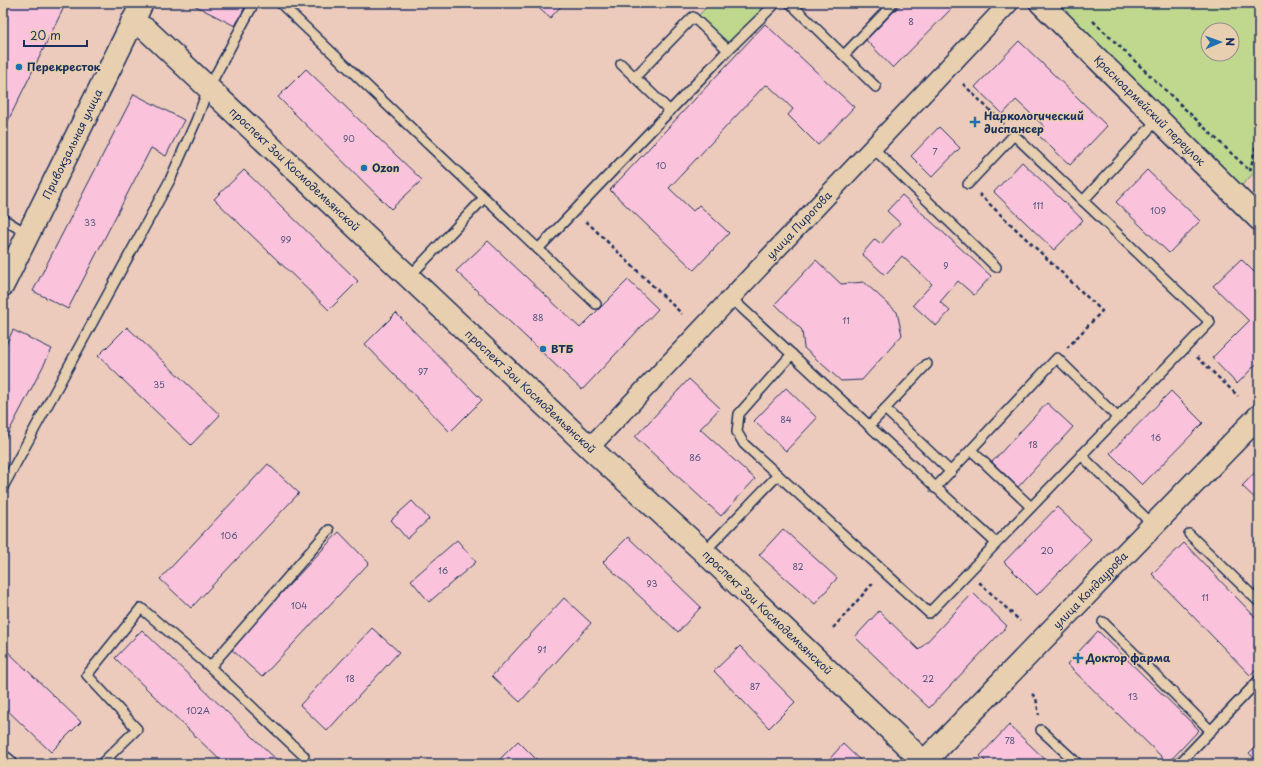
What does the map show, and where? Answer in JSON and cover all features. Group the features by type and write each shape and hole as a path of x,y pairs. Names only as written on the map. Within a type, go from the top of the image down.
{"street":[{"name":"улица Пирогова","path":"590,447 1009,3"},
{"name":"Красноармейский переулок","path":"1041,3 1259,219"},
{"name":"проспект Зои Космодемьянской","path":"137,12 147,30 208,89 704,552 924,763"},
{"name":"Привокзальная улица","path":"3,285 137,12"},
{"name":"улица Кондаурова","path":"924,763 1153,524 1259,416"},
{"path":"3,760 8,764"}],"lane":[{"path":"3,487 170,180 196,122 208,89 254,3"},
{"path":"280,3 596,304"},
{"path":"538,250 728,50 776,3"},
{"path":"790,3 876,87"},
{"path":"844,55 891,6 888,3"},
{"path":"635,77 693,17 728,50"},
{"path":"621,64 670,111"},
{"path":"1083,201 1158,119"},
{"path":"792,354 739,414 737,432 744,444 928,613 1210,322 1014,135 968,184"},
{"path":"873,148 996,267"},
{"path":"409,277 484,198"},
{"path":"3,219 28,234"},
{"path":"731,298 996,544"},
{"path":"935,488 1057,358 1118,418"},
{"path":"869,426 926,364"},
{"path":"885,409 951,472"},
{"path":"971,450 1031,507"},
{"path":"1081,455 1153,524"},
{"path":"704,552 778,475"},
{"path":"210,668 329,530"},
{"path":"1189,534 1259,602"},
{"path":"101,764 137,729 87,675 141,608 210,668 304,756"},
{"path":"1103,622 1211,731"},
{"path":"1179,764 1259,680"},
{"path":"1041,730 1078,764"}],"path":[{"path":"1091,19 1250,171 1259,132"},
{"path":"963,84 1014,135"},
{"path":"968,184 1102,311 1057,358"},
{"path":"576,211 682,314"},
{"path":"1186,347 1238,396"},
{"path":"832,628 883,571"},
{"path":"968,572 1020,621"},
{"path":"1032,694 1036,698 1041,730"}],"green space":[{"path":"711,3 754,3 762,10 728,44 699,15"},
{"path":"1043,3 1259,3 1259,167 1237,191"}],"building":[{"name":"Перекресток","path":"3,3 66,3 3,131"},
{"path":"190,3 247,3 235,26"},
{"path":"533,3 564,3 550,18"},
{"path":"902,3 957,3 893,68 866,40"},
{"path":"765,24 854,107 818,145 788,115 793,109 769,86 765,85 669,188 693,211 699,205 729,233 694,270 610,190"},
{"path":"1019,41 1107,126 1070,165 1037,134 1044,126 1016,100 1003,114 975,87"},
{"path":"306,69 422,180 391,209 278,97"},
{"path":"134,94 184,120 166,156 151,148 68,309 33,291"},
{"path":"939,127 960,148 932,177 911,156"},
{"path":"1022,162 1083,220 1054,250 994,192"},
{"path":"244,170 358,281 329,310 214,199"},
{"path":"1147,170 1200,221 1169,253 1116,202"},
{"path":"902,195 991,276 974,295 958,281 940,302 950,311 936,326 913,305 932,284 902,256 885,275 862,254 875,239 881,244 900,223 887,211"},
{"path":"488,241 580,328 628,280 658,309 582,390 456,271"},
{"path":"1241,259 1259,277 1259,361 1237,384 1212,358 1249,321 1213,286"},
{"path":"816,260 841,284 864,282 897,312 902,335 862,380 841,381 804,348 802,330 775,304"},
{"path":"396,313 482,400 450,432 365,344"},
{"path":"127,327 220,415 191,445 98,356"},
{"path":"13,330 52,349 3,443 3,351"},
{"path":"689,379 720,408 700,429 755,479 721,516 635,437"},
{"path":"786,388 817,418 786,451 754,421"},
{"path":"1171,391 1203,423 1142,485 1110,453"},
{"path":"1047,403 1073,427 1018,487 992,462"},
{"path":"268,464 299,493 191,608 160,579"},
{"path":"1259,468 1259,502 1242,486"},
{"path":"412,501 429,519 407,539 391,520"},
{"path":"1057,507 1091,539 1037,595 1004,562"},
{"path":"783,529 837,578 815,604 759,555"},
{"path":"339,532 369,563 262,677 230,648"},
{"path":"628,537 701,607 678,632 603,562"},
{"path":"457,540 476,562 429,602 411,580"},
{"path":"1184,543 1259,621 1259,666 1250,675 1152,574"},
{"path":"973,593 1007,626 929,708 855,637 879,611 919,650"},
{"path":"564,598 591,623 520,702 492,676"},
{"path":"372,628 399,652 327,731 300,705"},
{"path":"142,630 281,764 224,764 115,658"},
{"path":"1098,631 1199,730 1168,763 1067,664"},
{"path":"740,646 795,702 769,728 714,671"},
{"path":"3,647 81,722 51,752 3,706"},
{"path":"1009,725 1050,764 988,764 980,756"},
{"path":"518,741 541,764 495,764"},
{"path":"1259,743 1259,764 1249,753"},
{"path":"843,744 864,764 825,764"}],"place":[{"name":"Перекресток","path":"19,67"},
{"name":"Наркологический диспансер","path":"975,122"},
{"name":"Ozon","path":"364,168"},
{"name":"ВТБ","path":"543,349"},
{"name":"Доктор фарма","path":"1078,658"}]}
